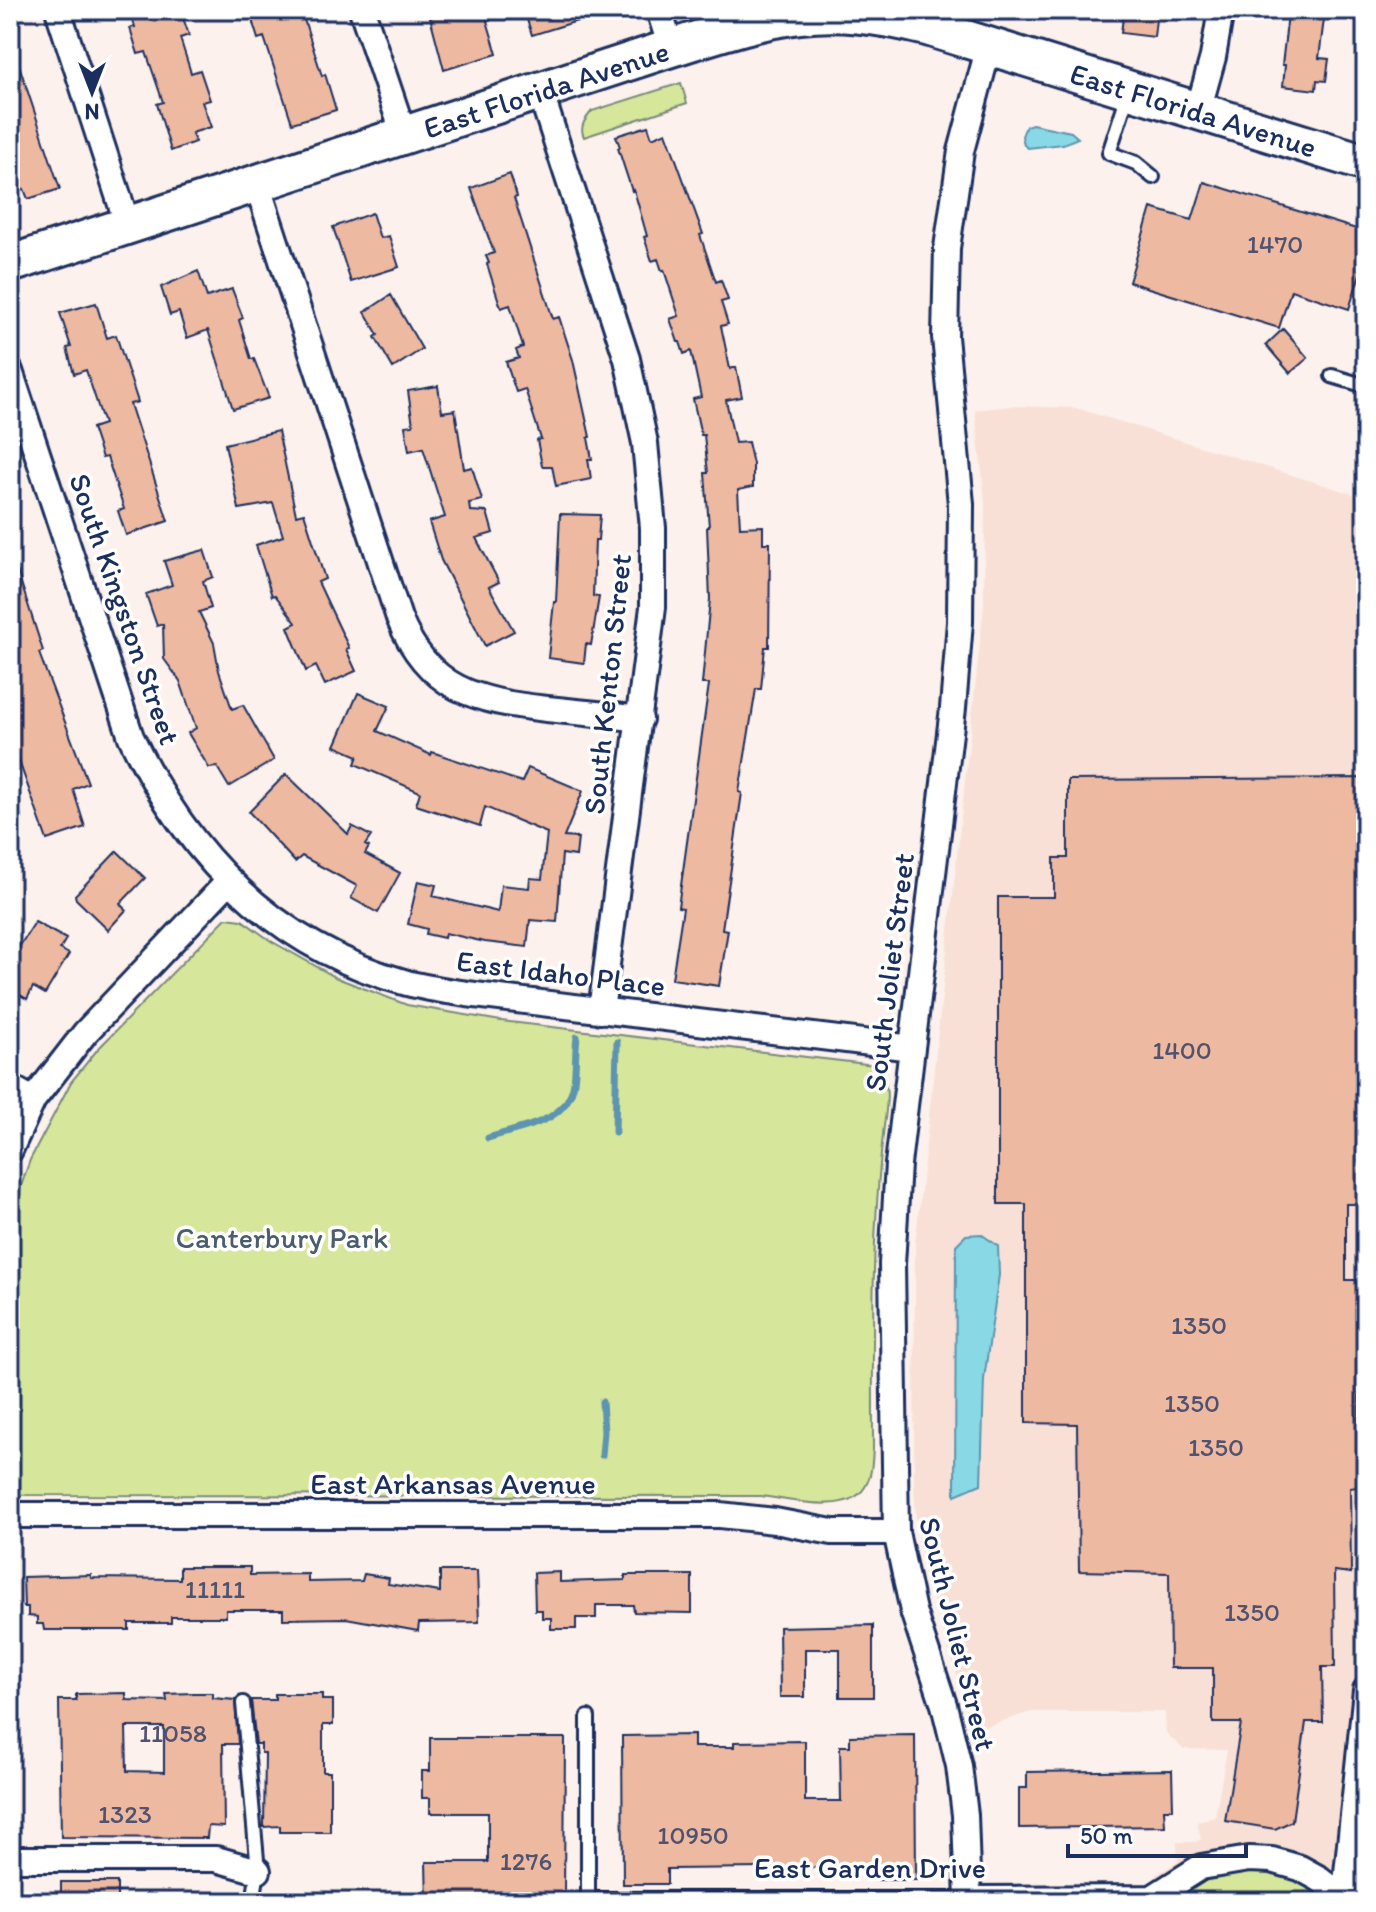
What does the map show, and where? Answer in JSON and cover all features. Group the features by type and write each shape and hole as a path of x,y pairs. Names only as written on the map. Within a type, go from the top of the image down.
{"street":[{"path":"58,10 128,226"},
{"path":"362,10 404,135"},
{"path":"659,10 671,48"},
{"path":"1198,111 1213,57 1221,10"},
{"name":"East Florida Avenue","path":"10,264 671,48 771,18 818,11 930,18 989,46 1366,163"},
{"name":"South Joliet Street","path":"968,1900 965,1815 959,1766 944,1705 913,1611 896,1532 894,1213 956,682 962,593 961,504 945,337 947,248 961,151 989,46"},
{"name":"South Kenton Street","path":"540,91 627,359 645,443 650,485 653,607 601,1011"},
{"path":"257,184 399,618 416,652 433,672 449,684 479,698 501,704 640,719"},
{"name":"South Kingston Street","path":"10,371 131,737 150,777 173,814 199,849 229,881"},
{"path":"10,1150 33,1100 85,1033 229,881"},
{"name":"East Idaho Place","path":"229,881 286,927 324,950 364,968 429,988 912,1048"},
{"path":"10,1087 33,1100"},
{"name":"East Arkansas Avenue","path":"10,1515 720,1515 832,1532 896,1532"},
{"path":"1348,1900 1366,1690"},
{"path":"10,1859 216,1859 258,1871"},
{"name":"East Garden Drive","path":"968,1900 1154,1900 1201,1867 1249,1859 1272,1860 1300,1868 1348,1900"}],"lane":[{"path":"1130,90 1109,153 1136,163 1153,177"},
{"path":"1332,376 1366,386"},
{"path":"243,1703 258,1871 253,1902"},
{"path":"588,1717 588,1900"},
{"name":"East Garden Drive","path":"588,1900 968,1900"}],"shaded area":[{"path":"1011,406 1076,408 1366,498 1366,1902 1152,1902 1152,1886 1157,1874 1178,1862 1177,1842 1201,1839 1197,1822 1215,1817 1227,1750 1183,1749 1166,1733 1165,1712 1031,1712 974,1730 925,1572 914,1485 915,1246 984,605 985,501 975,410"}],"green space":[{"path":"681,83 687,103 584,137 582,126 592,111"},
{"name":"Canterbury Park","path":"226,918 242,920 271,941 337,978 407,1005 501,1021 875,1065 885,1080 887,1098 875,1253 873,1449 870,1474 857,1496 846,1501 817,1504 761,1496 14,1495 10,1492 10,1218 30,1160 71,1082 97,1050"},
{"path":"1272,1860 1340,1902 1156,1902 1171,1884"}],"water":[{"path":"1032,124 1071,132 1078,138 1063,144 1028,148 1022,136 1026,126"},
{"path":"10,784 22,819 10,822"},
{"path":"981,1234 998,1246 999,1275 984,1379 981,1484 955,1495 956,1245 966,1235"}],"building":[{"path":"130,10 172,10 175,17 182,15 189,35 180,38 191,73 200,70 210,100 202,102 211,127 192,133 195,142 171,151 157,104 163,102 146,52 138,54 130,28 135,27"},
{"path":"249,10 301,10 336,110 292,123 264,37 258,39"},
{"path":"472,10 475,18 485,14 497,54 444,70 429,13"},
{"path":"524,10 599,10 600,14 532,35"},
{"path":"1124,10 1157,10 1154,37 1121,33"},
{"path":"1288,14 1324,19 1319,58 1329,59 1326,81 1317,80 1316,90 1283,86 1285,65 1282,65"},
{"path":"14,50 60,189 28,199 24,189 10,193 10,51"},
{"path":"648,126 652,138 666,132 703,234 700,235 716,282 721,280 728,300 721,302 728,324 721,326 730,369 736,367 742,397 726,400 735,443 748,442 753,464 753,487 738,490 740,527 763,526 763,543 770,543 769,647 765,647 761,689 756,689 739,792 742,793 722,929 728,930 719,986 672,979 683,908 678,907 709,684 702,684 710,599 705,473 708,473 704,435 701,435 693,399 701,397 691,351 684,354 678,342 670,319 679,316 664,270 658,259 652,261 634,190 618,148 616,136"},
{"path":"510,174 517,197 514,198 553,319 559,317 573,360 590,437 592,459 588,459 591,479 556,486 552,466 542,466 537,440 541,439 525,389 516,392 506,362 519,358 516,350 523,347 510,305 501,308 487,264 486,256 494,253 471,188"},
{"path":"1204,182 1366,232 1366,255 1349,309 1291,290 1279,328 1129,282 1151,208 1192,220"},
{"path":"372,213 380,238 389,236 399,267 351,282 333,227"},
{"path":"198,271 207,297 232,289 243,318 239,320 251,359 254,359 269,398 233,409 208,330 187,338 179,312 170,315 161,287"},
{"path":"391,295 422,349 393,368 365,312"},
{"path":"96,303 107,338 116,335 138,402 130,404 168,521 126,535 118,511 124,509 107,457 102,458 92,428 104,424 86,370 74,374 67,348 71,347 60,313"},
{"path":"1283,329 1308,358 1290,373 1266,345"},
{"path":"438,386 442,412 455,410 464,469 472,467 482,500 469,503 470,511 487,512 493,533 476,538 499,582 489,587 514,631 485,646 441,560 429,522 445,517 423,448 409,451 405,426 413,425 408,391"},
{"path":"278,431 296,515 304,513 325,579 318,582 349,648 346,649 356,671 325,685 316,666 306,671 288,627 296,623 275,595 272,596 256,545 283,536 273,503 239,509 225,444"},
{"path":"560,514 600,515 598,540 595,540 593,596 599,597 591,645 586,644 584,663 548,658 556,602"},
{"path":"204,550 213,577 203,581 211,608 199,612 214,643 219,671 232,709 243,705 274,760 229,787 217,767 209,768 188,733 196,728 180,681 164,659 163,624 157,626 146,594 172,585 164,561"},
{"path":"14,561 43,651 39,653 88,783 73,789 85,827 47,840 10,736 10,562"},
{"path":"358,693 389,706 377,731 431,755 432,752 522,782 528,768 583,791 564,837 578,838 576,856 562,854 557,922 530,920 527,947 445,933 444,938 426,934 427,929 408,924 418,881 436,885 433,896 498,912 501,885 529,888 530,878 542,879 547,833 485,807 480,826 416,805 420,792 355,764 358,756 335,746"},
{"path":"286,774 348,834 352,826 371,836 365,845 369,847 365,854 400,873 378,913 351,898 357,886 302,856 295,862 249,812"},
{"path":"1366,778 1366,1204 1346,1204 1346,1280 1361,1280 1357,1487 1350,1488 1351,1573 1334,1571 1335,1667 1322,1667 1323,1722 1306,1722 1292,1821 1275,1829 1225,1821 1241,1723 1213,1723 1213,1668 1170,1668 1169,1573 1079,1571 1077,1424 1026,1423 1026,1204 998,1204 998,897 1054,897 1054,858 1068,858 1068,780"},
{"path":"117,851 145,878 120,904 126,910 108,930 75,895"},
{"path":"35,922 66,939 60,949 69,954 45,994 33,987 27,999 10,989 10,942 19,947"},
{"path":"180,1567 250,1567 250,1575 308,1574 308,1582 362,1581 364,1574 389,1578 388,1584 440,1592 440,1571 477,1571 479,1622 419,1623 418,1631 346,1618 283,1619 283,1610 226,1610 226,1617 171,1617 171,1623 129,1623 129,1630 44,1630 43,1624 37,1624 37,1617 28,1616 28,1607 24,1607 23,1577 91,1575 91,1578 180,1579"},
{"path":"560,1572 560,1582 625,1580 625,1575 692,1575 692,1613 634,1612 633,1605 596,1605 596,1618 576,1618 576,1629 551,1629 551,1618 542,1618 542,1610 535,1610 534,1573"},
{"path":"873,1625 873,1697 840,1697 840,1649 805,1649 805,1697 780,1697 779,1627"},
{"path":"126,1693 126,1700 167,1701 166,1694 213,1693 213,1698 235,1700 238,1744 223,1744 224,1827 208,1826 207,1838 61,1837 59,1700 76,1700 76,1694","holes":["126,1727 164,1727 164,1772 127,1771"]},
{"path":"275,1694 322,1694 322,1700 333,1700 333,1725 323,1725 323,1772 330,1772 330,1832 280,1832 280,1826 264,1827 265,1753 261,1753 261,1744 256,1744 251,1700 275,1700"},
{"path":"694,1735 694,1747 734,1747 734,1742 805,1741 805,1801 841,1801 840,1746 850,1746 850,1736 915,1735 916,1880 874,1880 874,1867 667,1869 667,1884 623,1884 622,1736"},
{"path":"430,1738 565,1738 564,1902 427,1902 426,1862 488,1862 488,1813 430,1813 430,1798 422,1798 422,1771 430,1771"},
{"path":"1172,1770 1173,1809 1164,1809 1165,1826 1019,1828 1019,1788 1027,1788 1027,1772"},
{"path":"61,1882 117,1882 117,1902 61,1902"}],"waterway":[{"path":"488,1138 541,1122 563,1107 574,1082 577,1037"},
{"path":"615,1132 617,1042"},
{"path":"602,1402 602,1455"}]}
